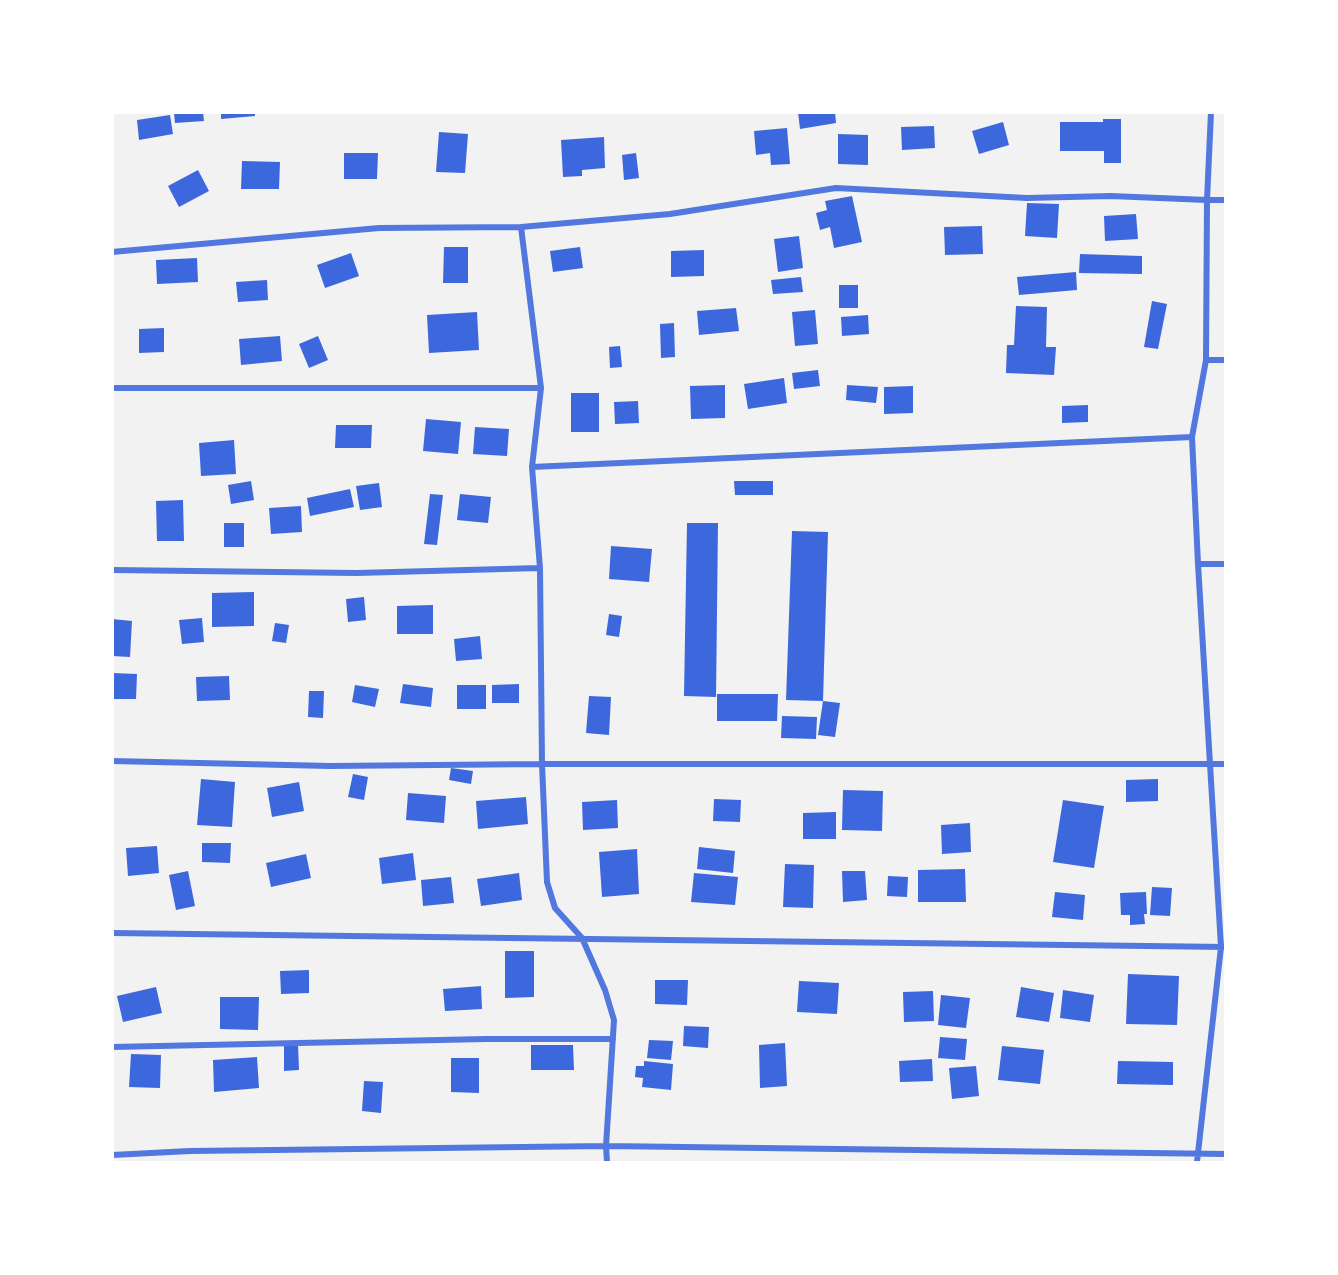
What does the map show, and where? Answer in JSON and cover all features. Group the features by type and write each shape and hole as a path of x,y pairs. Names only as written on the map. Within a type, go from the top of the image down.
{"street":[{"path":"1197,1162 1223,947 1210,765 1192,437 1206,360 1207,200 1211,112"},
{"path":"112,252 380,228 520,227 670,214 836,188 1027,198 1111,196 1226,200"},
{"path":"520,227 541,388 532,467 540,568 542,764 547,882 555,908 582,938 605,990 614,1020 607,1162"},
{"path":"1206,360 1226,360"},
{"path":"112,388 541,388"},
{"path":"532,467 1192,437"},
{"path":"1198,564 1226,564"},
{"path":"112,570 357,573 540,568"},
{"path":"112,761 330,766 1226,764"},
{"path":"112,933 1223,947"},
{"path":"112,1047 486,1039 613,1040"},
{"path":"112,1155 190,1151 606,1146 1226,1154"}],"building":[{"path":"174,112 203,112 204,121 175,123"},
{"path":"221,112 255,112 255,116 221,119"},
{"path":"798,112 835,112 836,123 800,129"},
{"path":"170,115 173,134 139,140 137,120"},
{"path":"1103,119 1121,119 1121,163 1104,163 1104,151 1060,151 1060,122 1103,122"},
{"path":"1003,122 1009,145 979,154 972,131"},
{"path":"934,126 935,148 902,150 901,127"},
{"path":"787,128 790,164 771,165 770,153 756,155 754,131"},
{"path":"439,132 468,134 465,173 436,172"},
{"path":"838,134 868,135 868,165 838,164"},
{"path":"604,137 605,168 582,170 582,176 563,177 561,140"},
{"path":"344,153 378,153 377,179 344,179"},
{"path":"636,153 639,178 624,180 622,155"},
{"path":"242,161 280,162 279,189 241,189"},
{"path":"198,170 209,191 179,207 168,186"},
{"path":"852,196 862,242 834,248 830,227 820,230 816,213 827,210 825,201"},
{"path":"1027,203 1059,204 1057,238 1025,236"},
{"path":"1136,214 1138,239 1105,241 1104,216"},
{"path":"982,226 983,254 945,255 944,227"},
{"path":"799,236 803,268 778,272 774,239"},
{"path":"444,247 468,247 468,283 443,283"},
{"path":"580,247 583,268 553,272 550,251"},
{"path":"704,250 704,276 671,277 671,251"},
{"path":"351,253 359,276 325,288 317,265"},
{"path":"1080,254 1142,256 1142,274 1079,273"},
{"path":"197,258 198,282 157,284 156,260"},
{"path":"1076,272 1077,290 1019,295 1017,277"},
{"path":"801,277 803,292 773,294 771,280"},
{"path":"267,280 268,300 238,302 236,282"},
{"path":"839,285 858,285 858,308 839,308"},
{"path":"1152,301 1167,304 1158,349 1144,347"},
{"path":"1016,306 1047,307 1046,347 1056,347 1054,375 1006,373 1007,345 1014,345"},
{"path":"736,308 739,331 699,335 697,311"},
{"path":"815,310 818,344 795,346 792,312"},
{"path":"477,312 479,350 429,353 427,315"},
{"path":"868,315 869,334 842,336 841,317"},
{"path":"674,323 675,357 661,358 660,324"},
{"path":"164,328 164,352 139,353 139,329"},
{"path":"280,336 282,361 241,365 239,339"},
{"path":"318,336 328,360 309,368 299,344"},
{"path":"620,346 622,367 610,368 609,347"},
{"path":"818,370 820,386 794,389 792,373"},
{"path":"784,378 787,403 748,409 744,384"},
{"path":"725,385 725,418 691,419 690,386"},
{"path":"847,385 878,387 876,403 846,400"},
{"path":"913,386 913,413 884,414 884,387"},
{"path":"571,393 599,393 599,432 571,432"},
{"path":"638,401 639,423 615,424 614,402"},
{"path":"1088,405 1088,422 1062,423 1062,406"},
{"path":"426,419 461,422 458,454 423,451"},
{"path":"336,425 372,425 371,448 335,448"},
{"path":"475,427 509,429 507,456 473,454"},
{"path":"234,440 236,474 201,476 199,443"},
{"path":"251,481 254,500 231,504 228,485"},
{"path":"734,481 773,481 773,495 735,495"},
{"path":"379,483 382,507 360,510 356,486"},
{"path":"350,489 354,507 310,516 307,498"},
{"path":"430,494 443,495 437,545 424,544"},
{"path":"460,494 491,497 488,523 457,520"},
{"path":"183,500 184,541 157,541 156,501"},
{"path":"301,506 302,532 271,534 269,508"},
{"path":"224,523 244,523 244,547 224,547"},
{"path":"687,523 718,523 716,697 684,696"},
{"path":"792,531 828,532 823,701 786,700"},
{"path":"611,546 652,549 649,582 609,579"},
{"path":"254,592 254,626 212,627 212,593"},
{"path":"364,597 366,620 348,622 346,599"},
{"path":"433,605 433,634 397,634 397,606"},
{"path":"609,614 622,616 619,637 606,635"},
{"path":"202,618 204,642 182,644 179,620"},
{"path":"112,619 132,621 130,657 112,656"},
{"path":"275,623 289,625 286,643 272,641"},
{"path":"480,636 482,659 456,661 454,639"},
{"path":"112,673 137,674 136,699 112,699"},
{"path":"229,676 230,700 197,701 196,677"},
{"path":"403,684 433,688 431,707 400,703"},
{"path":"519,684 519,703 492,703 492,685"},
{"path":"355,685 379,689 375,707 352,702"},
{"path":"457,685 486,685 486,709 457,709"},
{"path":"309,691 324,691 323,718 308,717"},
{"path":"717,694 778,694 777,721 717,721"},
{"path":"589,696 611,697 609,735 586,733"},
{"path":"823,701 840,703 835,737 818,735"},
{"path":"782,716 817,717 816,739 781,738"},
{"path":"451,768 473,771 471,784 449,780"},
{"path":"353,774 368,777 364,800 348,797"},
{"path":"201,779 235,782 232,827 197,825"},
{"path":"1158,779 1158,801 1126,802 1126,780"},
{"path":"299,782 304,811 272,817 267,788"},
{"path":"843,790 883,791 882,831 842,830"},
{"path":"408,793 446,796 444,823 406,820"},
{"path":"526,797 528,824 478,829 476,801"},
{"path":"714,799 741,800 740,822 713,821"},
{"path":"617,800 618,828 583,830 582,802"},
{"path":"1063,800 1104,806 1094,868 1053,862"},
{"path":"836,812 836,839 803,839 803,813"},
{"path":"970,823 971,852 942,854 941,825"},
{"path":"202,843 231,843 230,863 202,862"},
{"path":"157,846 159,873 128,876 126,848"},
{"path":"699,847 735,851 733,873 697,869"},
{"path":"637,849 639,894 602,897 599,852"},
{"path":"413,853 416,880 382,884 379,858"},
{"path":"306,854 311,878 271,887 266,863"},
{"path":"785,864 814,865 813,908 783,907"},
{"path":"965,869 966,902 918,902 918,870"},
{"path":"188,871 195,906 176,910 169,875"},
{"path":"842,871 865,871 867,900 843,902"},
{"path":"519,873 522,900 481,906 477,879"},
{"path":"694,873 738,877 735,905 691,902"},
{"path":"888,876 908,877 907,897 887,896"},
{"path":"451,877 454,903 423,906 421,880"},
{"path":"1152,887 1172,888 1170,916 1150,915"},
{"path":"1055,892 1085,895 1083,920 1052,917"},
{"path":"1146,892 1145,924 1130,925 1130,915 1121,915 1120,893"},
{"path":"505,951 534,951 534,997 505,998"},
{"path":"309,970 309,993 281,994 280,971"},
{"path":"1128,974 1179,976 1177,1025 1126,1024"},
{"path":"655,980 688,980 687,1005 655,1004"},
{"path":"799,981 839,983 837,1014 797,1012"},
{"path":"481,986 482,1009 445,1011 443,989"},
{"path":"156,987 162,1013 123,1022 117,996"},
{"path":"1021,987 1054,993 1049,1022 1016,1017"},
{"path":"1063,990 1094,995 1090,1022 1060,1018"},
{"path":"933,991 934,1021 904,1022 903,992"},
{"path":"941,995 970,998 966,1028 938,1025"},
{"path":"220,997 259,997 258,1030 220,1029"},
{"path":"684,1026 709,1027 708,1048 683,1046"},
{"path":"940,1037 967,1039 965,1060 938,1058"},
{"path":"649,1040 673,1041 671,1060 647,1058"},
{"path":"785,1043 787,1086 760,1088 759,1045"},
{"path":"298,1044 299,1070 284,1071 284,1045"},
{"path":"531,1045 573,1045 574,1070 531,1070"},
{"path":"1002,1046 1044,1050 1040,1084 998,1080"},
{"path":"131,1054 161,1055 160,1088 129,1087"},
{"path":"257,1057 259,1088 214,1092 213,1060"},
{"path":"451,1058 479,1058 479,1093 451,1092"},
{"path":"932,1059 933,1081 900,1082 899,1061"},
{"path":"644,1061 673,1064 671,1090 642,1087 643,1078 635,1077 636,1066 644,1066"},
{"path":"1118,1061 1173,1062 1173,1085 1117,1084"},
{"path":"976,1066 979,1096 952,1099 949,1068"},
{"path":"364,1081 383,1082 381,1113 362,1111"}]}
